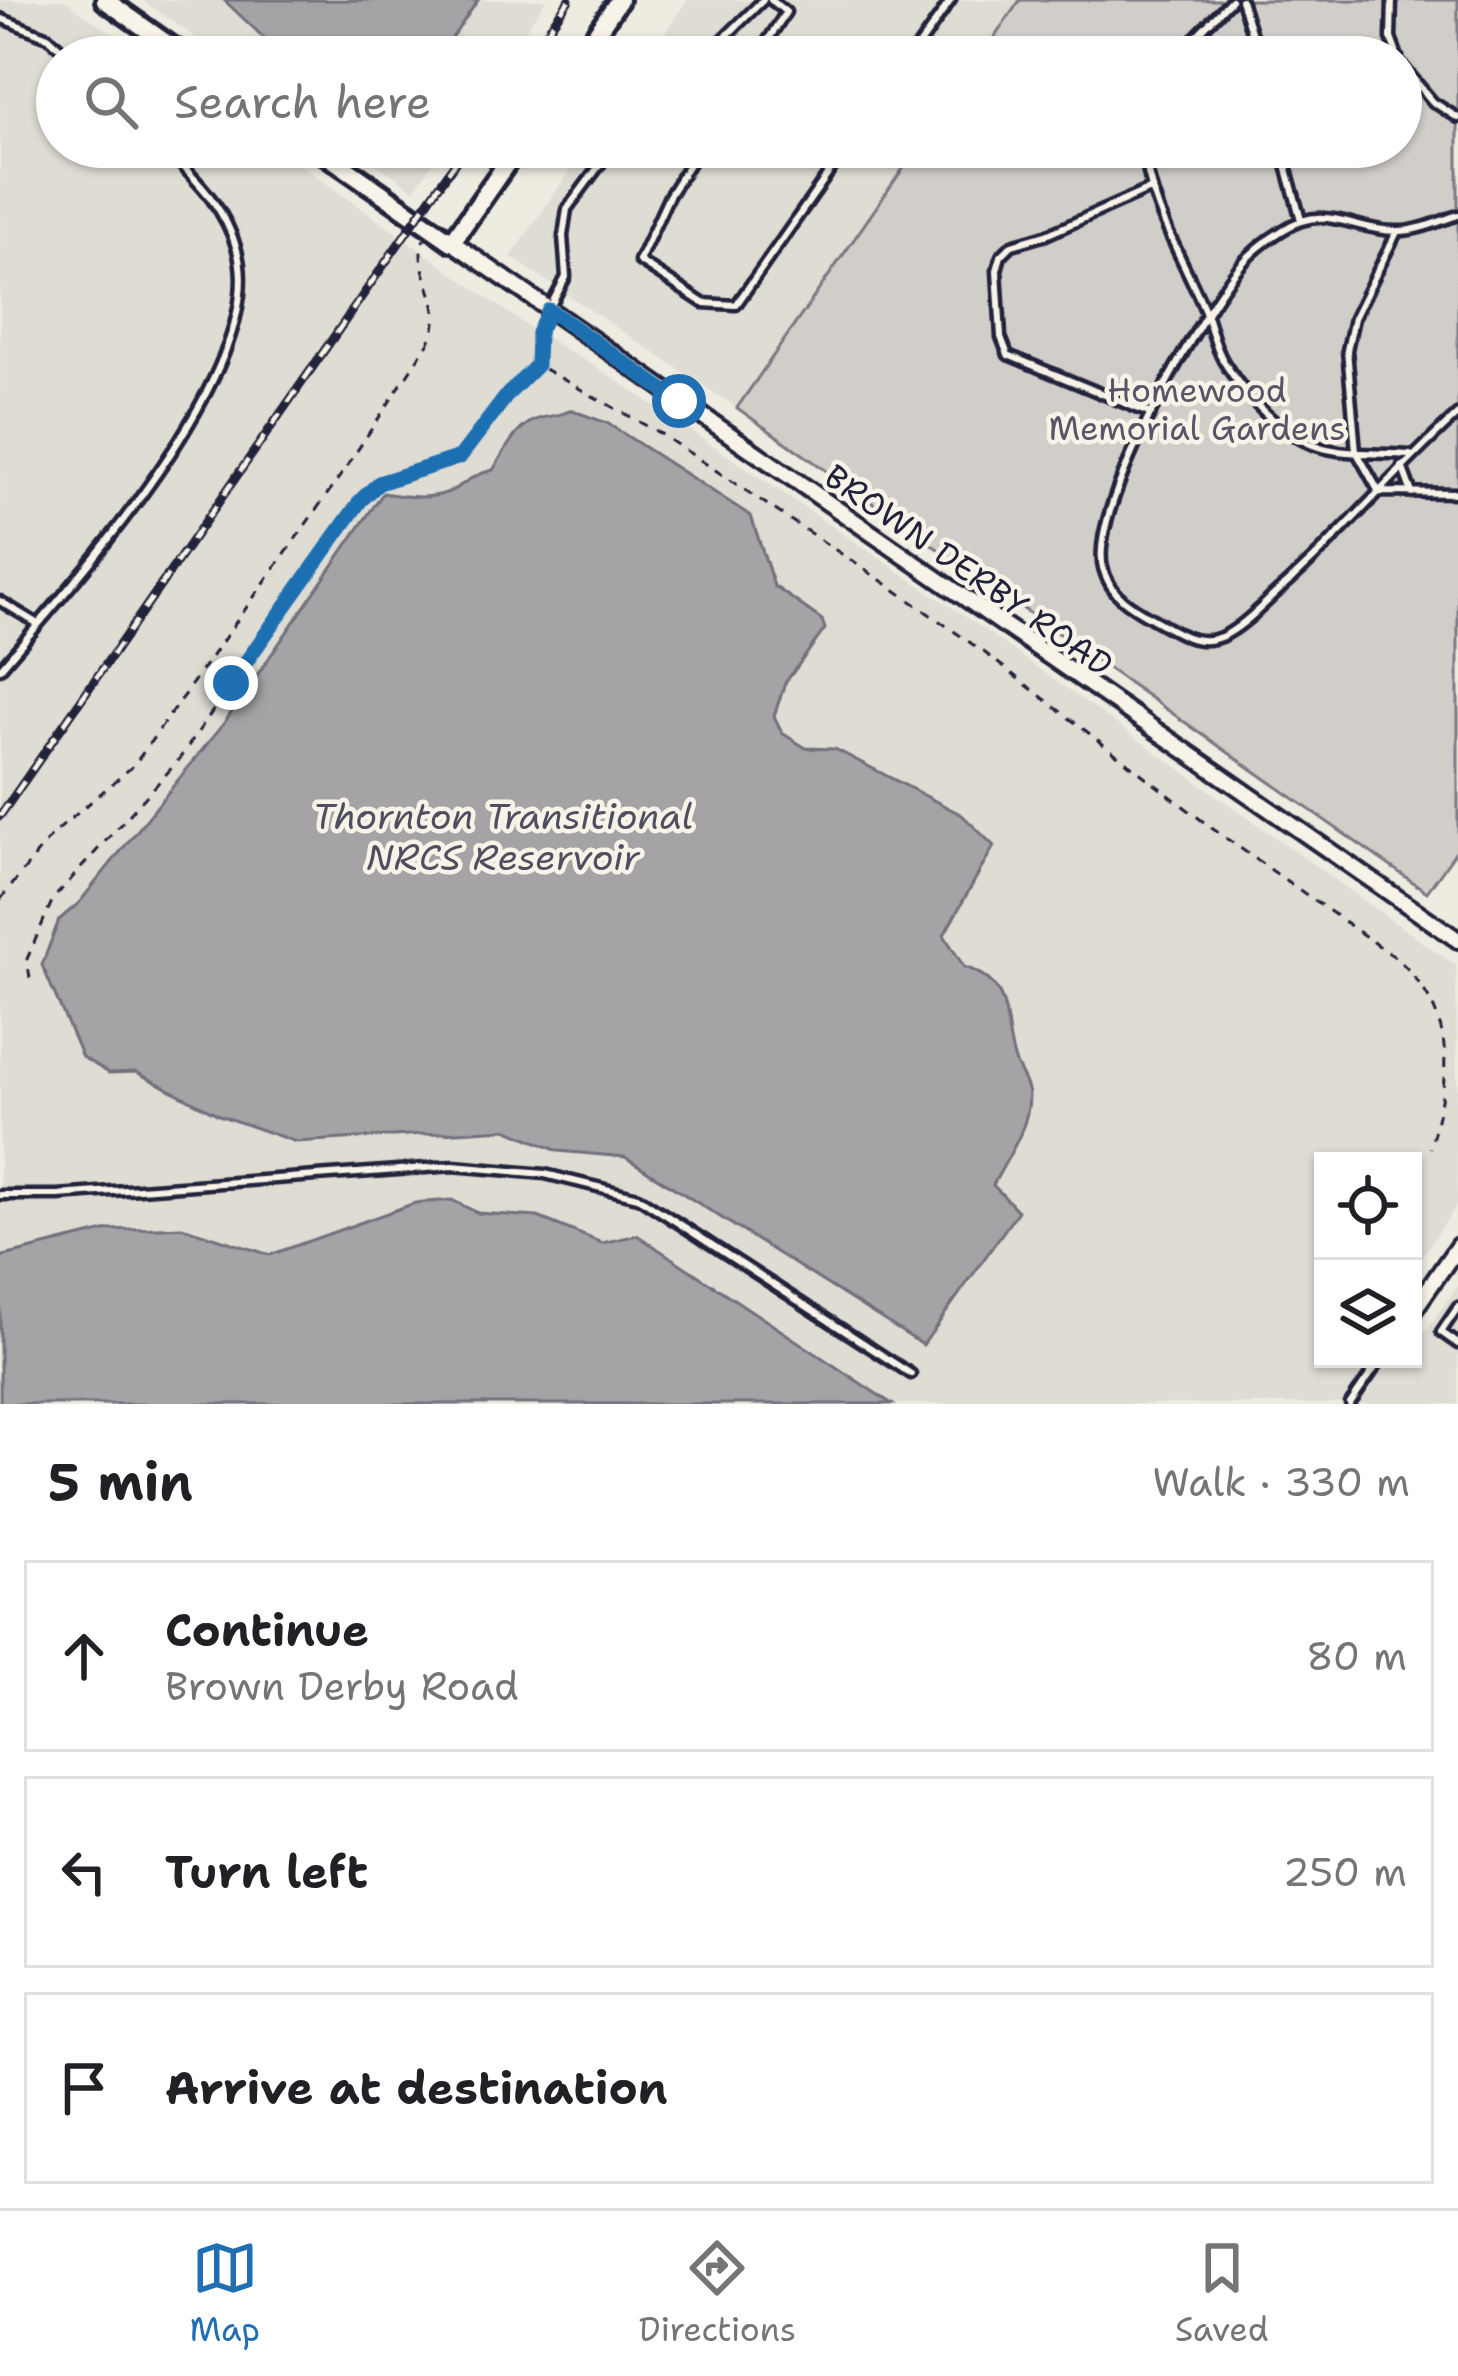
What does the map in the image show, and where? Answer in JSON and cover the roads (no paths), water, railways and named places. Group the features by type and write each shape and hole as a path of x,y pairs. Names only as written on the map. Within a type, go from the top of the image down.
{"street":[{"path":"105,0 156,36"},
{"path":"594,36 619,0"},
{"path":"345,168 452,242 503,168"},
{"name":"BROWN DERBY ROAD","path":"452,242 1458,940"},
{"path":"1422,1299 1458,1246"}],"lane":[{"path":"728,36 767,0 786,12 771,36"},
{"path":"926,36 951,0"},
{"path":"1197,36 1232,0"},
{"path":"1241,0 1252,36"},
{"path":"1391,36 1392,0"},
{"path":"0,19 44,36"},
{"path":"1422,88 1458,118"},
{"path":"0,669 154,482 213,381 238,308 239,254 218,203 184,168"},
{"path":"549,310 566,277 567,208 598,168"},
{"path":"687,168 640,261 703,303 736,305 832,168"},
{"path":"1148,168 1181,263 1225,364 1272,418 1310,443 1411,455"},
{"path":"1286,168 1300,220"},
{"path":"1150,414 1008,355 1001,337 997,270 1001,256 1012,245 1152,188"},
{"path":"1458,215 1397,232 1322,216 1300,220 1251,253 1226,284 1150,414 1106,523 1102,560 1108,581 1120,599 1184,637 1211,640 1238,626 1326,549 1411,455 1458,414"},
{"path":"1378,492 1356,451 1347,372 1350,332 1397,232"},
{"path":"1402,466 1412,493"},
{"path":"1378,492 1458,493"},
{"path":"0,601 38,625"},
{"path":"0,1195 453,1166 545,1174 638,1197 911,1374"},
{"path":"1458,1306 1441,1332 1458,1344"},
{"path":"1350,1404 1375,1368"}],"water":[{"path":"224,0 478,0 453,36 262,36"},
{"name":"Thornton Transitional NRCS Reservoir","path":"571,410 607,423 751,516 774,586 822,620 825,629 785,683 774,716 782,733 806,748 835,749 962,815 994,846 944,935 964,967 981,974 999,993 1015,1061 1027,1087 1025,1120 993,1185 1018,1211 923,1345 625,1157 558,1151 506,1129 296,1142 219,1115 136,1072 109,1073 82,1057 42,965 59,920 79,903 224,723 383,493 423,497 452,490 493,470 525,426"},
{"path":"452,1200 478,1213 538,1217 602,1243 637,1235 892,1404 0,1404 0,1257 109,1230 182,1227 270,1255 415,1203"}],"railway":[{"path":"544,36 569,0"},
{"path":"0,816 451,168"}],"park label":[{"name":"Homewood Memorial Gardens","path":"1197,409"}]}
